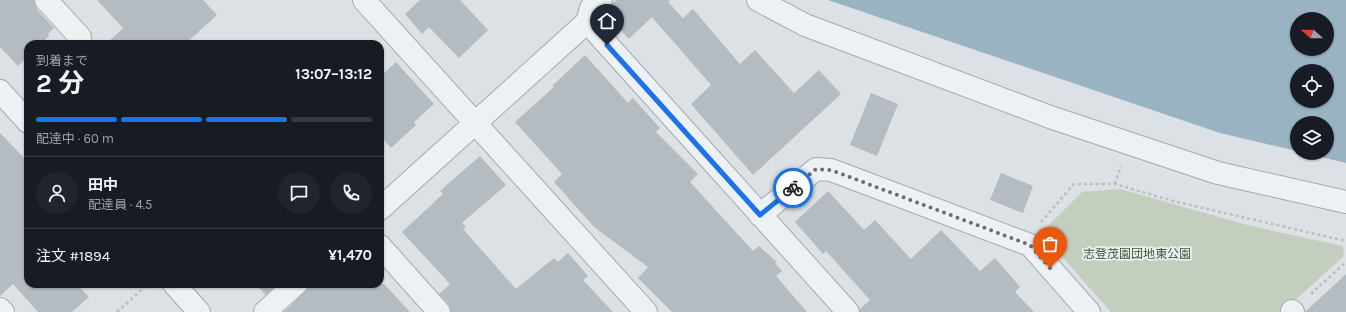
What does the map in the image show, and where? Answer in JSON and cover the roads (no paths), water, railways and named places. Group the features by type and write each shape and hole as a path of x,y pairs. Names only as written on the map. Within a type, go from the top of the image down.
{"street":[{"path":"46,0 80,37"},
{"path":"364,0 646,312"},
{"path":"384,205 587,22 591,8 600,0"},
{"path":"758,0 806,25 1050,117 1218,173 1346,202"},
{"path":"587,22 848,312"},
{"path":"0,91 24,118"},
{"path":"760,215 816,169 831,170 1030,245 1090,312"},
{"path":"384,250 439,312"},
{"path":"178,288 199,312"},
{"path":"266,312 292,288"},
{"path":"0,309 3,312"}],"water":[{"path":"828,0 1346,0 1346,163 1334,160 1334,116 1290,116 1290,149 1220,133"}],"park label":[{"name":"志登茂園団地東公園","path":"1137,254"}]}
